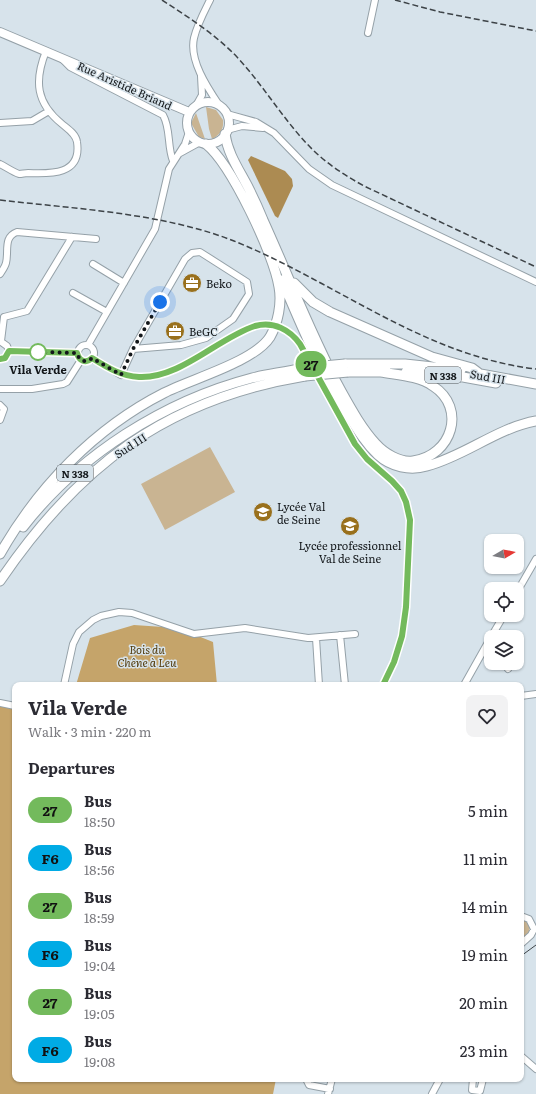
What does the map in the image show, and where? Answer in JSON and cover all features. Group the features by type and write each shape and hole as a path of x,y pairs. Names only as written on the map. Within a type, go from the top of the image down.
{"highway":[{"path":"226,132 231,157 250,190 335,378 358,420 376,444 390,455 412,462 433,455 441,448 451,431 451,411 445,398 433,386 418,379 381,372"},
{"path":"0,554 31,506 49,484 71,461 99,436 132,411 164,392 238,361 258,350 269,338 277,317 280,303 280,288 277,277 268,252 238,187 216,153 203,143"},
{"path":"268,252 277,266 319,363 360,434 379,456 392,464 405,468 425,467 440,462 500,434 536,421"},
{"path":"280,258 298,289 313,302 432,357 472,368 480,374"},
{"name":"Sud III","path":"346,368 405,364 442,367 536,384"},
{"name":"Sud III","path":"346,368 381,372 409,372 462,377 536,391"},
{"name":"N 338","path":"304,372 346,368"},
{"name":"Sud III","path":"0,559 29,519 51,494 91,459 126,435 168,410 205,394 252,378 304,372"},
{"name":"Sud III","path":"0,581 25,544 62,501 100,465 131,443 172,419 207,402 304,372"}],"main road":[{"name":"Rue Aristide Briand","path":"0,32 46,50 189,112"},
{"path":"208,101 219,104 227,114 228,120 226,132 217,141 203,143 189,132 186,122 189,112 197,104 208,101"}],"street":[{"path":"197,104 202,95 200,72 194,52 193,42 195,32 210,0"},
{"path":"368,33 375,0"},
{"path":"0,164 19,174 54,173 69,168 78,153 77,141 73,133 49,111 44,104 40,93 39,79 41,64 46,50"},
{"name":"Rue Aristide Briand","path":"62,58 70,67 163,114 167,122 170,152 173,161"},
{"path":"200,72 219,104"},
{"path":"0,123 32,121 49,111"},
{"path":"227,114 256,122 266,128 294,152 309,169 332,186 536,282"},
{"path":"226,132 242,126 266,128"},
{"path":"77,353 80,347 88,345 155,229 167,176 173,161 179,154 189,132"},
{"path":"179,154 203,143"},
{"path":"0,274 6,264 7,240 12,234 17,232 96,239"},
{"path":"9,351 7,346 1,341 2,314 27,311 72,237"},
{"path":"92,358 121,375 133,349 185,259 192,253 200,252 247,282 249,294 233,319 206,338 181,345 133,349"},
{"path":"94,264 124,283"},
{"path":"73,293 107,312"},
{"path":"88,345 93,350 92,358"},
{"path":"9,351 77,353"},
{"path":"0,359 5,358 9,351"},
{"path":"77,353 81,360"},
{"path":"81,360 88,361 92,358"},
{"path":"0,389 32,389 63,384 67,382 81,360"},
{"path":"0,405 4,409 0,420"},
{"path":"523,582 536,559"},
{"path":"65,682 73,644 79,632 93,620 101,616 119,612 132,612 194,634 253,629 308,638 355,634"},
{"path":"340,635 344,682"},
{"path":"316,638 319,682"},
{"path":"466,682 484,650"},
{"path":"524,696 536,694"},
{"path":"0,703 12,705"},
{"path":"524,916 534,920 534,929 532,934 524,941"},
{"path":"524,1059 536,1069"},
{"path":"308,1082 309,1085 329,1091"},
{"path":"432,1094 438,1082"},
{"path":"473,1082 472,1090 477,1092 480,1091 482,1082"}],"shaded area":[{"path":"206,107 216,110 223,120 221,131 212,139 209,129"},
{"path":"196,113 205,139 199,137 191,123"},
{"path":"251,156 285,171 292,179 293,186 278,218 275,216 248,160"},
{"path":"210,447 235,492 165,530 141,484"},
{"path":"524,920 527,921 530,927 528,934 524,937"}],"green space":[{"name":"Bois du Chêne à Leu","path":"134,625 178,628 213,642 217,682 77,682 90,638"},
{"path":"0,703 12,705 12,1082 275,1082 273,1094 0,1094"}],"tram line":[{"path":"524,954 536,945"}],"railway":[{"path":"162,0 201,26 229,49 247,68 302,138 324,160 364,186 536,267"},
{"path":"395,0 440,12 536,31"},
{"path":"0,200 119,213 178,224 207,232 234,241 272,258 418,334 456,349 495,361 536,369"}],"bus line":[{"name":"27","path":"0,359 5,358 9,351 77,353 79,358 85,362 92,358 121,375 141,378 161,374 178,367 256,326 273,325 286,330 295,337 355,444 367,459 401,491 406,502 410,520 406,607 402,636 394,662 384,682"}],"place":[{"name":"Beko","path":"192,283"},
{"name":"BeGC","path":"175,331"},
{"name":"Vila Verde","path":"38,352"},
{"name":"Lycée Val de Seine","path":"263,512"},
{"name":"Lycée professionnel Val de Seine","path":"350,526"}],"route":[{"path":"38,352 77,353 79,358 85,362 92,358 121,375 133,349 160,302"}]}
